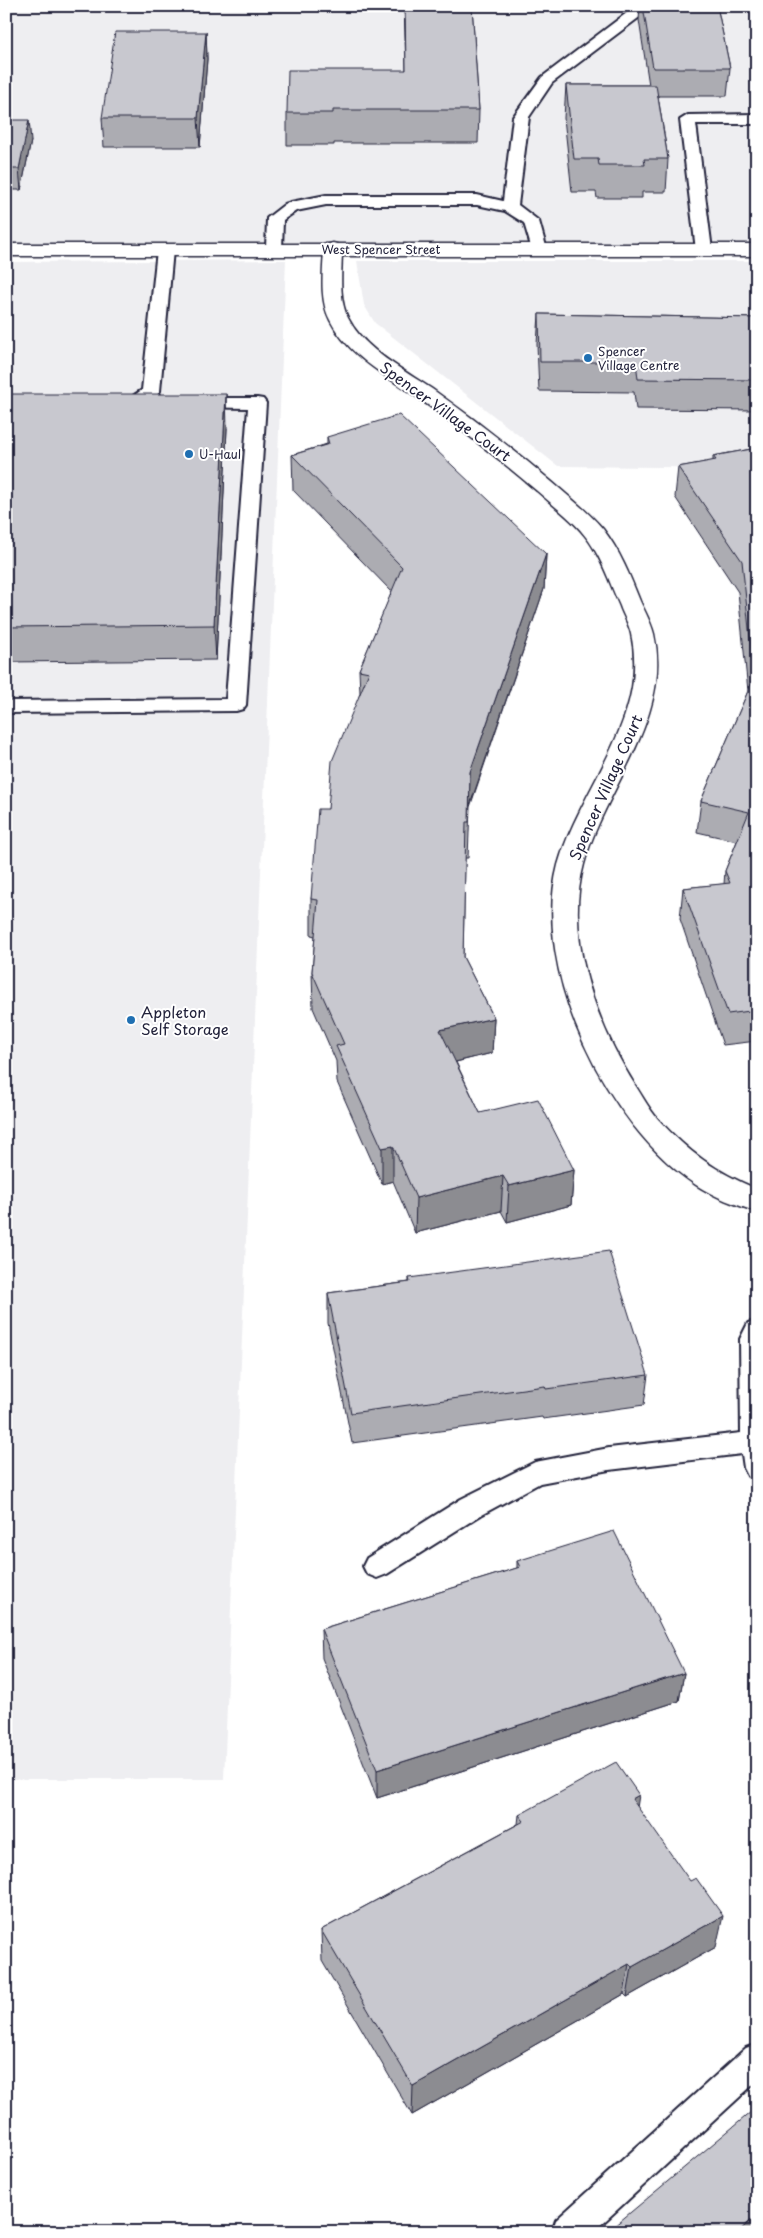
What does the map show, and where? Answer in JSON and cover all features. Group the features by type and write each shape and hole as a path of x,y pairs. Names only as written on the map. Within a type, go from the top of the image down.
{"street":[{"name":"Spencer Village Court","path":"333,249 334,306 339,321 352,338 370,355 466,422 576,514 590,528 610,559 626,592 643,636 644,674 641,705 619,759 590,813 571,866 565,913 571,961 586,1017 616,1079 648,1126 707,1178 757,1201"},
{"name":"West Spencer Street","path":"6,250 757,250"}],"lane":[{"path":"510,207 521,117 547,80 637,12 663,10 672,6"},
{"path":"704,250 688,120 757,119"},
{"path":"274,249 275,218 291,207 326,200 477,200 510,207 531,221 539,250"},
{"path":"134,402 146,398 151,391 165,250"},
{"path":"6,707 236,705 257,403 134,402 106,404"},
{"path":"377,1566 471,1507 535,1473 609,1459 755,1455 753,1339 757,1330"},
{"path":"568,2232 757,2059"}],"shaded area":[{"path":"6,6 757,6 757,250 6,250"},
{"name":"Appleton Self Storage","path":"286,260 224,1779 6,1779 6,262"},
{"name":"Spencer Village Centre","path":"357,261 757,261 757,468 558,466 375,323 364,305"}],"building":[{"path":"405,6 472,6 479,110 333,110 333,113 287,113 288,70 406,70"},
{"path":"643,6 717,6 730,68 653,68"},
{"path":"115,32 206,32 198,118 102,118"},
{"path":"566,85 656,85 668,159 644,159 645,165 599,165 598,159 574,159"},
{"path":"6,120 29,120 19,169 6,169"},
{"path":"539,314 757,318 757,380 638,379 636,362 540,362"},
{"path":"6,394 226,394 214,625 6,627"},
{"path":"399,415 546,554 470,772 469,822 466,822 463,957 494,1018 440,1030 480,1113 538,1099 574,1170 509,1186 503,1176 416,1198 393,1146 382,1148 336,1046 344,1044 312,972 318,900 311,899 318,809 328,809 332,761 369,672 359,670 402,567 292,455 329,444 327,437"},
{"path":"757,448 757,1010 728,1014 683,888 730,883 725,871 749,812 701,801 754,677 742,561 678,467 716,460 713,456"},
{"path":"609,1251 648,1375 546,1389 545,1386 351,1413 328,1293 410,1282 409,1278"},
{"path":"614,1531 684,1673 377,1770 321,1629 520,1567 517,1561"},
{"path":"616,1762 639,1795 632,1799 690,1881 696,1878 723,1916 632,1967 629,1964 413,2086 321,1930 524,1821 519,1815"},
{"path":"757,2107 757,2215 738,2232 607,2232"}],"place":[{"name":"Spencer Village Centre","path":"588,358"},
{"name":"U-Haul","path":"189,454"},
{"name":"Appleton Self Storage","path":"131,1020"}]}
